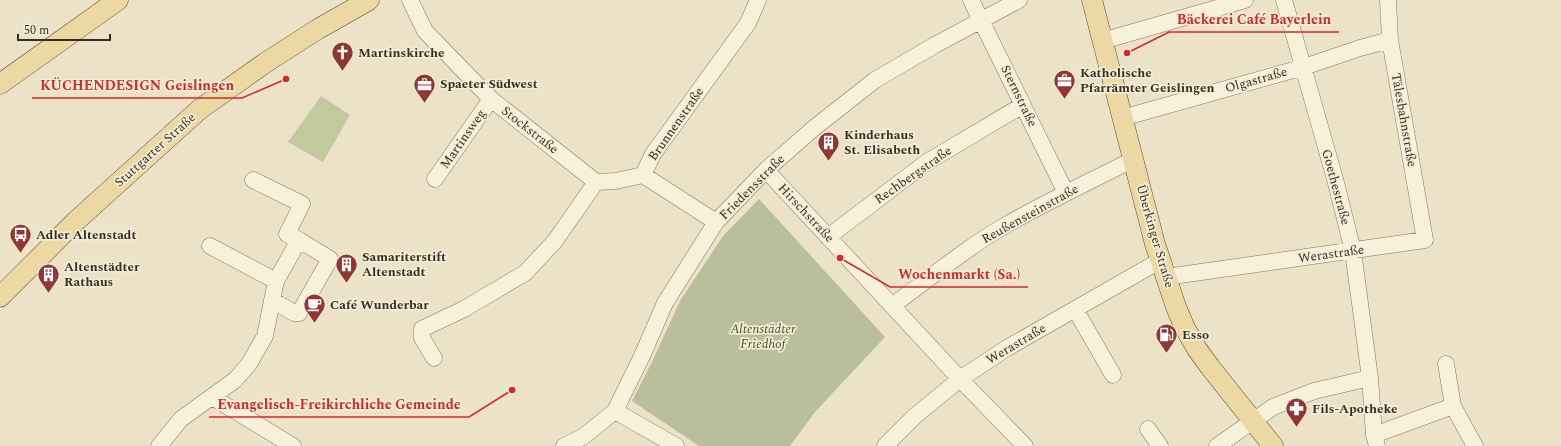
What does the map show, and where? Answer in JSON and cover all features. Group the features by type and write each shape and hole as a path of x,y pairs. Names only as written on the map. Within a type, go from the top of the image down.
{"main road":[{"path":"0,84 118,0"},
{"name":"Stuttgarter Straße","path":"0,297 77,220 200,109 268,61 318,29 369,0"},
{"name":"Überkinger Straße","path":"1092,0 1155,244 1176,307 1185,328 1197,349 1273,446"}],"street":[{"name":"Stockstraße","path":"410,0 425,31 491,99 596,182"},
{"name":"Brunnenstraße","path":"716,222 643,175 653,154 748,23 758,0"},
{"name":"Sternstraße","path":"971,0 1066,193"},
{"name":"Friedensstraße","path":"564,446 584,436 615,412 665,303 716,222 766,170 814,128 875,80 935,45 1019,0"},
{"path":"1102,41 1245,0"},
{"name":"Goethestraße","path":"1284,0 1304,67 1353,251 1370,378 1376,440"},
{"name":"Tälesbahnstraße","path":"1388,0 1390,40 1425,240"},
{"name":"Olgastraße","path":"1122,118 1304,67 1390,40"},
{"name":"Martinsweg","path":"435,179 491,99"},
{"name":"Rechbergstraße","path":"828,237 927,162 1023,105"},
{"name":"Reußensteinstraße","path":"892,306 1006,225 1066,193 1134,160"},
{"name":"Hirschstraße","path":"766,170 960,379 1025,446"},
{"path":"434,358 422,338 422,329 464,309 525,273 555,241 596,182 616,181 643,175"},
{"path":"252,180 302,204 287,234 330,259 299,313 294,313 272,300"},
{"path":"159,446 181,419 235,380 249,364 265,336 276,281 299,240"},
{"name":"Werastraße","path":"885,446 915,416 960,379 1007,348 1076,309 1163,268 1353,251 1425,240"},
{"path":"210,246 276,281"},
{"path":"1076,309 1113,375"},
{"path":"1446,364 1453,406 1475,446"},
{"path":"1217,446 1273,407 1314,391 1370,378"},
{"path":"212,397 293,446"},
{"path":"1376,440 1453,406"},
{"path":"615,412 676,446"},
{"path":"1148,430 1160,446"}],"green space":[{"path":"321,96 350,115 323,162 288,142"},
{"name":"Altenstädter Friedhof","path":"759,199 885,337 815,412 790,446 699,446 632,401 680,301 723,236"}],"place":[{"name":"Bäckerei Café Bayerlein","path":"1127,53"},
{"name":"Martinskirche","path":"342,72"},
{"name":"KÜCHENDESIGN Geislingen","path":"286,79"},
{"name":"Katholische Pfarrämter Geislingen","path":"1064,100"},
{"name":"Spaeter Südwest","path":"424,104"},
{"name":"Kinderhaus St. Elisabeth","path":"828,162"},
{"name":"Adler Altenstadt","path":"21,254"},
{"name":"Wochenmarkt (Sa.)","path":"840,258"},
{"name":"Samariterstift Altenstadt","path":"347,284"},
{"name":"Altenstädter Rathaus","path":"48,294"},
{"name":"Café Wunderbar","path":"315,324"},
{"name":"Esso","path":"1167,354"},
{"name":"Evangelisch-Freikirchliche Gemeinde","path":"512,390"},
{"name":"Fils-Apotheke","path":"1296,428"}]}
